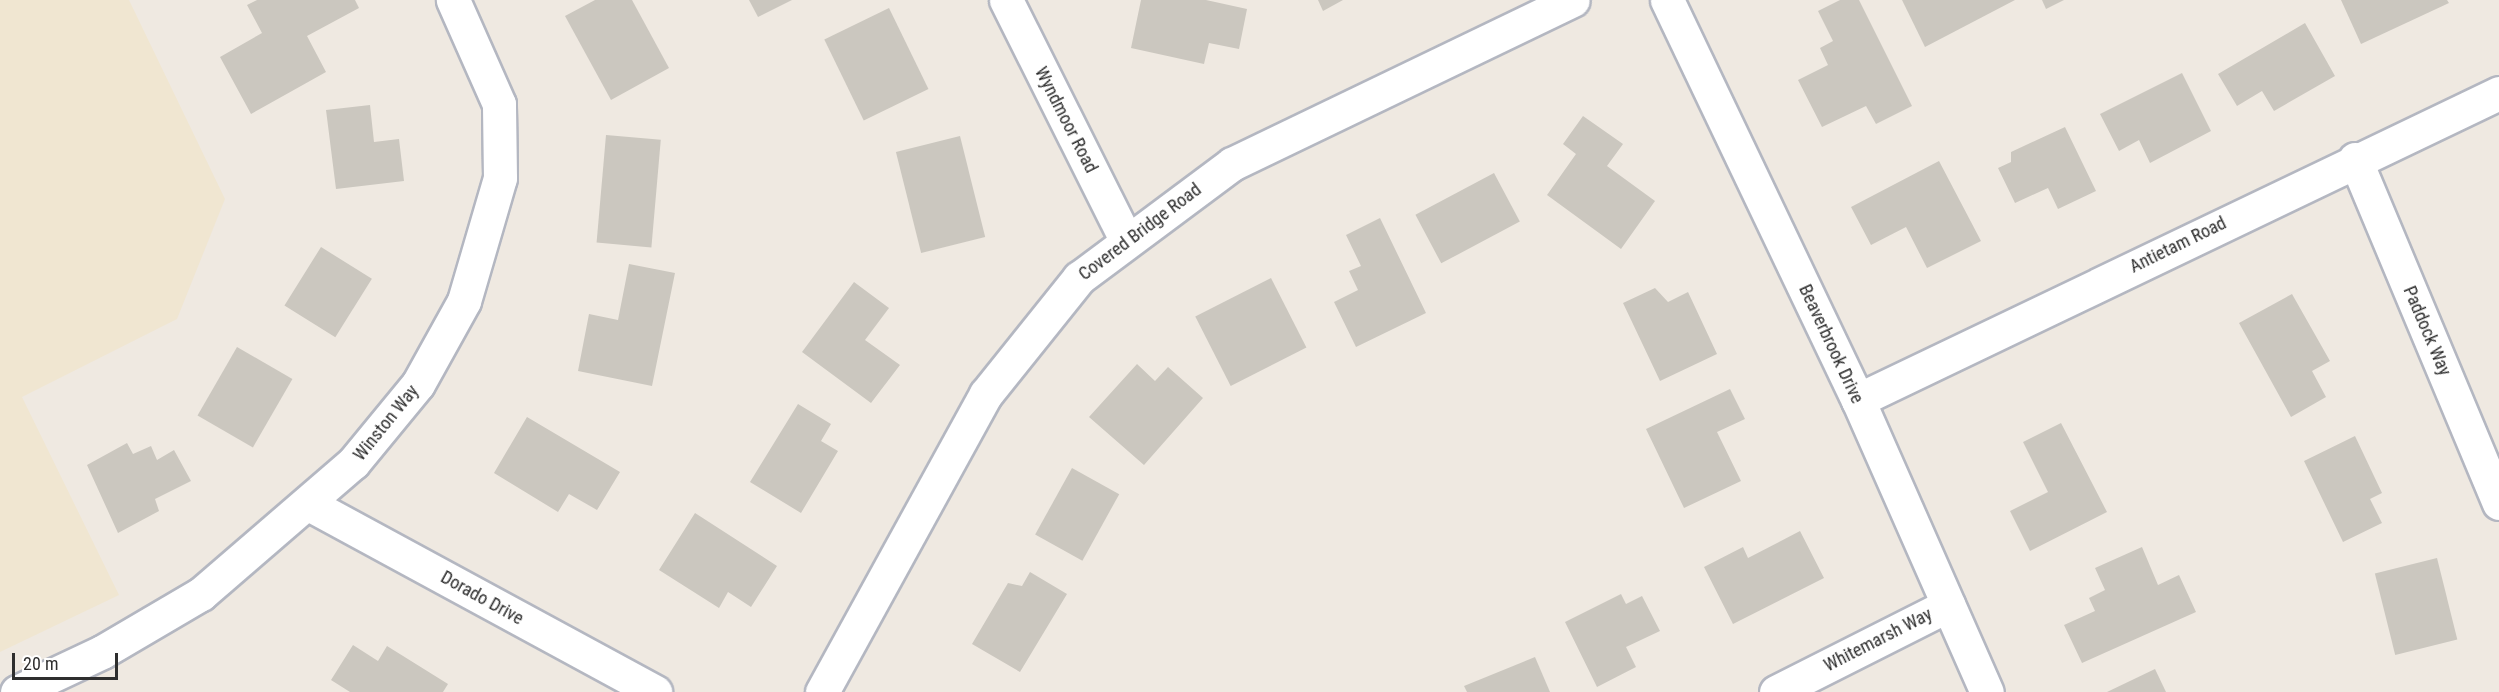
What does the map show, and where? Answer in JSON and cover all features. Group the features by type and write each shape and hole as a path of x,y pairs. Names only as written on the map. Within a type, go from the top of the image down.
{"street":[{"name":"Winston Way","path":"17,692 102,652 201,594 309,504 353,463 418,384 464,301 500,178 499,104 453,0"},
{"name":"Wyndmoor Road","path":"1006,0 1125,240"},
{"name":"Covered Bridge Road","path":"822,692 986,394 1079,278 1125,240 1261,148 1573,0"},
{"name":"Beaverbrook Drive","path":"1666,0 1858,400 1987,692"},
{"name":"Antietam Road","path":"1858,400 2355,159 2499,93"},
{"name":"Paddock Way","path":"2355,159 2499,503"},
{"name":"Dorado Drive","path":"309,504 655,692"},
{"name":"Whitemarsh Way","path":"1776,692 1948,605"}],"shaded area":[{"path":"0,0 129,0 225,199 177,319 22,397 119,595 0,652"}],"building":[{"path":"257,0 355,0 359,8 307,36 326,72 251,114 220,57 262,33 247,5"},
{"path":"595,0 632,0 669,68 611,100 565,16"},
{"path":"749,0 792,0 758,17"},
{"path":"1141,0 1206,0 1247,9 1239,49 1209,43 1204,64 1131,48"},
{"path":"1318,0 1343,0 1323,11"},
{"path":"1840,0 1859,0 1912,106 1876,124 1866,106 1822,127 1798,80 1828,65 1820,48 1833,41 1818,11"},
{"path":"1902,0 2015,0 1925,47"},
{"path":"2042,0 2064,0 2046,9"},
{"path":"2341,0 2447,0 2449,3 2361,44"},
{"path":"889,8 928,89 864,120 824,40"},
{"path":"2305,23 2335,76 2274,111 2262,91 2237,106 2218,74"},
{"path":"2182,73 2211,131 2150,163 2139,140 2119,151 2100,114"},
{"path":"370,105 374,142 399,139 404,181 336,189 326,110"},
{"path":"1583,116 1623,144 1607,166 1655,201 1621,249 1547,195 1576,154 1563,144"},
{"path":"2065,127 2096,191 2058,209 2048,188 2015,203 1998,168 2011,162 2011,152"},
{"path":"606,135 661,140 651,247 597,243"},
{"path":"960,136 985,237 921,253 896,152"},
{"path":"1939,161 1981,241 1927,268 1906,227 1871,245 1851,207"},
{"path":"1494,173 1520,222 1441,263 1415,215"},
{"path":"1380,218 1426,313 1356,347 1334,302 1358,290 1349,271 1361,266 1346,235"},
{"path":"321,247 372,279 335,337 284,306"},
{"path":"629,264 675,273 652,386 578,371 589,314 618,320"},
{"path":"1271,278 1306,347 1231,386 1195,317"},
{"path":"854,282 889,308 865,340 900,365 871,403 802,352"},
{"path":"1655,288 1668,302 1688,292 1717,354 1660,381 1623,303"},
{"path":"2292,294 2330,361 2312,371 2326,397 2291,417 2239,323"},
{"path":"237,347 292,379 253,447 198,415"},
{"path":"1137,364 1155,381 1168,367 1203,398 1144,465 1089,417"},
{"path":"1730,389 1745,419 1717,432 1741,481 1684,508 1646,429"},
{"path":"798,404 831,424 821,441 838,451 801,513 750,482"},
{"path":"527,417 620,472 597,510 569,494 558,512 494,473"},
{"path":"2061,423 2107,512 2030,551 2010,511 2048,492 2023,442"},
{"path":"2355,436 2382,493 2370,499 2382,523 2343,542 2304,461"},
{"path":"127,443 133,454 151,446 157,460 174,450 191,481 155,499 159,511 118,533 87,465"},
{"path":"1072,468 1119,494 1082,561 1035,534"},
{"path":"695,513 777,566 751,607 728,592 719,608 659,570"},
{"path":"1800,531 1824,578 1733,624 1704,567 1743,547 1748,558"},
{"path":"2142,547 2158,585 2179,575 2196,612 2082,663 2064,625 2095,611 2089,598 2105,590 2095,568"},
{"path":"2437,558 2457,640 2395,655 2375,573"},
{"path":"1030,572 1067,594 1020,672 972,644 1008,583 1022,586"},
{"path":"1621,594 1626,604 1642,596 1660,631 1626,647 1636,667 1597,687 1565,622"},
{"path":"353,645 378,661 387,646 448,684 443,692 350,692 331,680"},
{"path":"1535,657 1550,692 1467,692 1464,686"},
{"path":"2155,669 2166,692 2107,692"}]}
